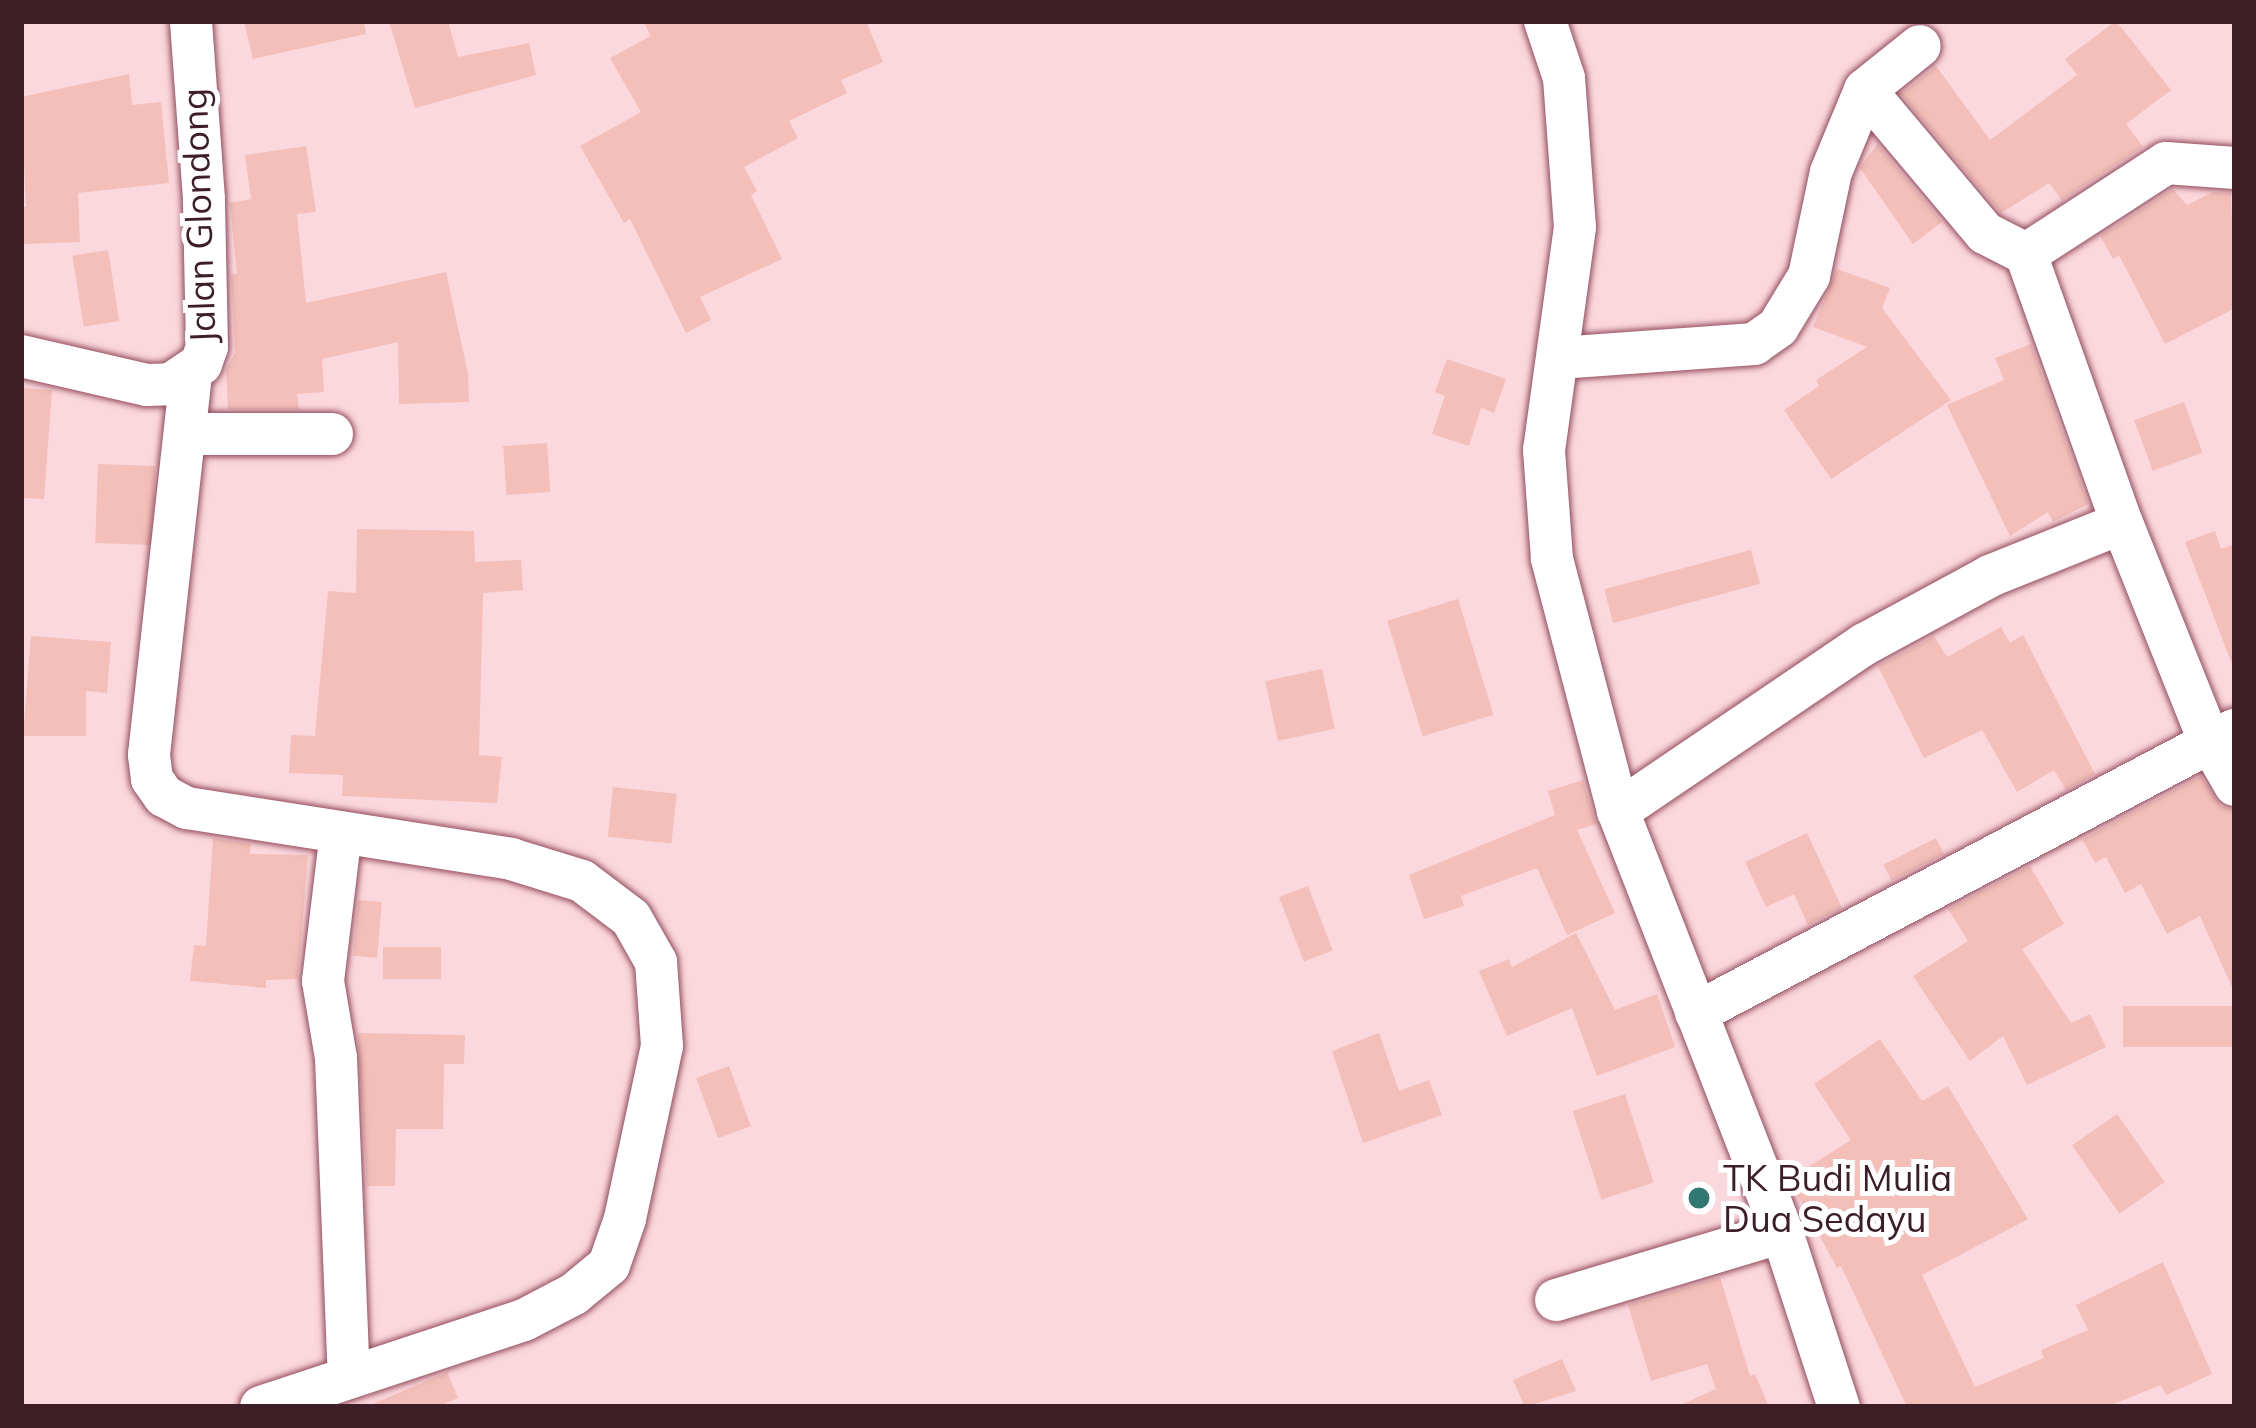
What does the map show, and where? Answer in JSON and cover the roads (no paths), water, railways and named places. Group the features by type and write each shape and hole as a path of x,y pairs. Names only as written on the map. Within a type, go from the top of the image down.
{"street":[{"name":"Jalan Glondong","path":"21,356 147,385 171,384 191,374 207,346 191,21"},
{"path":"1545,21 1564,78 1575,226 1544,450 1552,559 1618,811 1782,1232 1838,1407"},
{"path":"1559,358 1754,344 1778,327 1809,276 1831,172 1865,90 1920,46"},
{"path":"1865,90 1985,233 2026,254 2122,523 2222,735 2235,785"},
{"path":"2026,254 2166,164 2235,168"},
{"path":"191,374 149,755 152,779 164,796 187,808 511,859 582,880 631,918 656,962 662,1046 625,1219 609,1264 574,1294 524,1320 349,1376 283,1404"},
{"path":"185,434 332,434"},
{"path":"1618,811 1865,644 1990,576 2122,523"},
{"path":"1696,1013 2222,735"},
{"path":"341,832 322,981 336,1058 349,1376"},
{"path":"1556,1300 1782,1232"}],"place":[{"name":"TK Budi Mulia Dua Sedayu","path":"1699,1198"}]}
